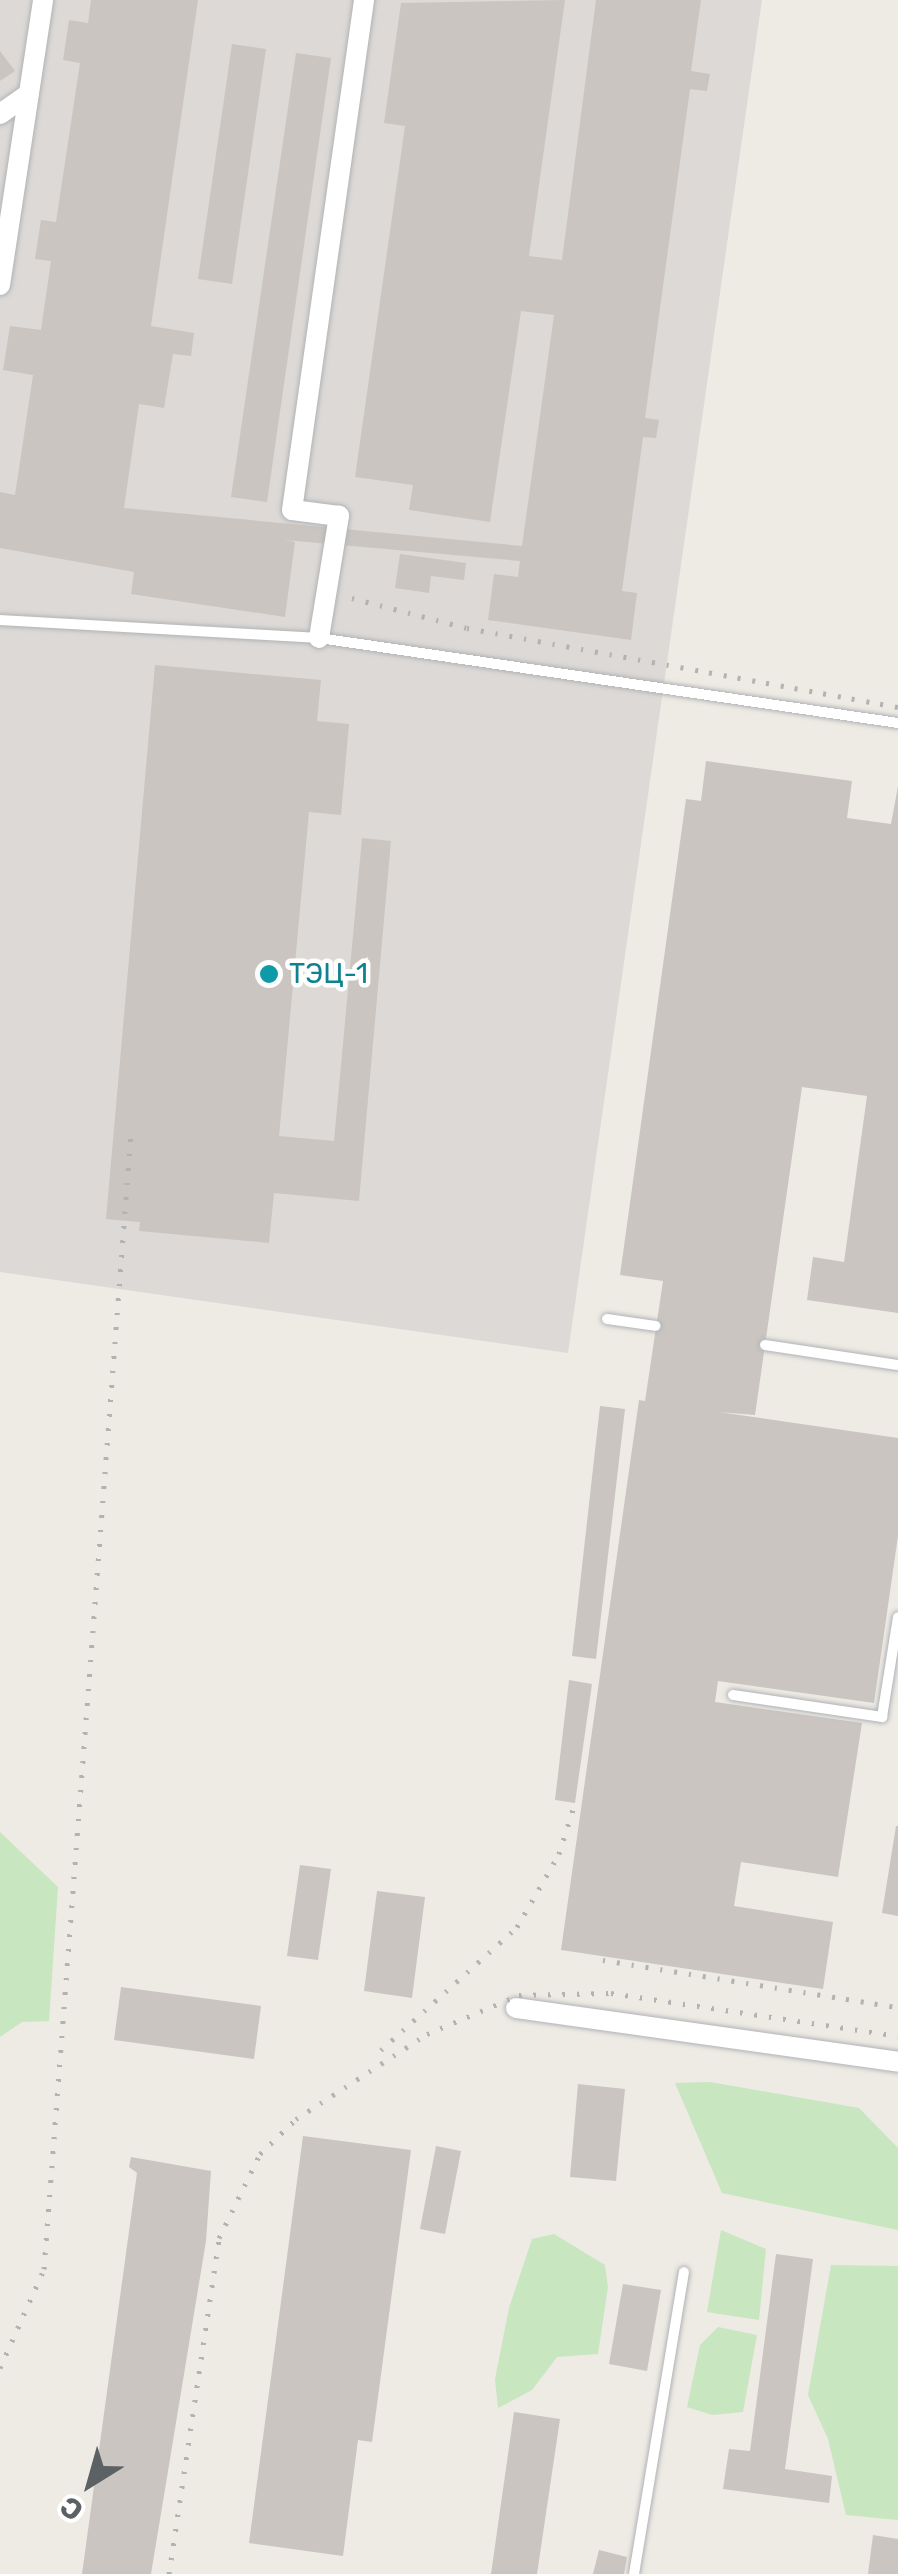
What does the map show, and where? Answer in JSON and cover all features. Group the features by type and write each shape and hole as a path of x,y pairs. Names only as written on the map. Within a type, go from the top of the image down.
{"street":[{"path":"0,285 44,0"},
{"path":"319,638 339,516 292,510 364,0"},
{"path":"0,114 29,94"},
{"path":"516,2008 898,2062"}],"lane":[{"path":"0,620 319,638 898,722"},
{"path":"606,1319 656,1326"},
{"path":"765,1345 898,1365"},
{"path":"733,1695 882,1717 898,1618"},
{"path":"634,2574 684,2272"}],"shaded area":[{"path":"0,0 762,0 568,1353 0,1272"}],"green space":[{"path":"0,1832 58,1887 49,2021 22,2022 0,2037"},
{"path":"710,2082 859,2108 898,2148 898,2230 722,2193 675,2083"},
{"path":"721,2230 766,2249 759,2320 707,2312"},
{"path":"554,2234 605,2265 608,2287 598,2354 557,2357 532,2390 498,2408 495,2379 509,2308 532,2239"},
{"path":"831,2265 898,2266 898,2520 846,2515 828,2439 808,2395"},
{"path":"718,2327 757,2335 743,2412 712,2415 687,2407 700,2345"}],"building":[{"path":"91,0 198,0 151,326 194,333 191,356 173,354 164,408 139,404 124,508 522,546 554,315 521,311 490,522 409,510 413,485 355,477 405,126 384,123 401,3 565,0 529,256 562,260 596,0 701,0 691,71 710,74 707,91 690,89 645,418 659,420 656,438 643,437 622,591 637,593 631,640 488,620 494,574 518,577 520,561 284,540 295,542 285,617 131,594 134,572 0,548 0,492 15,495 33,375 3,370 10,326 41,330 51,261 35,259 41,220 56,222 80,63 63,60 69,20 88,23"},
{"path":"232,44 266,49 232,284 198,279"},
{"path":"0,51 15,71 0,81"},
{"path":"296,53 331,58 267,502 231,497"},
{"path":"400,554 466,563 464,580 431,576 429,593 395,588"},
{"path":"155,665 321,680 317,721 349,724 341,815 309,812 279,1136 334,1141 362,838 391,841 359,1201 274,1193 269,1243 139,1231 140,1222 106,1219"},
{"path":"706,761 852,781 847,818 891,824 898,786 898,1313 807,1300 813,1257 844,1262 867,1096 802,1087 755,1415 719,1412 898,1438 898,1536 874,1703 718,1681 715,1702 862,1723 838,1877 741,1862 734,1906 833,1922 823,1989 561,1950 639,1400 645,1401 663,1281 620,1275 686,799 701,801"},
{"path":"600,1406 625,1409 596,1659 572,1656"},
{"path":"569,1680 592,1684 575,1803 555,1800"},
{"path":"898,1826 898,1916 882,1913"},
{"path":"300,1865 331,1869 318,1960 287,1956"},
{"path":"377,1891 425,1897 412,1998 364,1991"},
{"path":"121,1987 261,2006 254,2059 114,2040"},
{"path":"578,2084 625,2089 616,2181 570,2177"},
{"path":"303,2136 411,2150 372,2442 358,2440 343,2556 249,2543"},
{"path":"436,2146 461,2151 445,2234 420,2229"},
{"path":"131,2157 211,2171 206,2241 151,2574 82,2574 137,2173 129,2167"},
{"path":"776,2254 813,2259 785,2469 832,2476 829,2503 723,2489 729,2449 750,2451"},
{"path":"623,2284 661,2290 647,2371 609,2364"},
{"path":"514,2412 560,2419 537,2574 491,2574"},
{"path":"873,2535 898,2539 898,2574 868,2574"},
{"path":"599,2550 627,2557 624,2574 593,2574"}],"railway":[{"path":"352,598 467,628 898,707"},
{"path":"0,2368 44,2269 131,1133"},
{"path":"381,2050 517,1927 559,1854 575,1803"},
{"path":"603,1960 898,2007"},
{"path":"169,2574 219,2238 260,2154 296,2119 427,2034 519,1995 611,1993 898,2036"}],"place":[{"name":"ТЭЦ-1","path":"269,974"}]}
